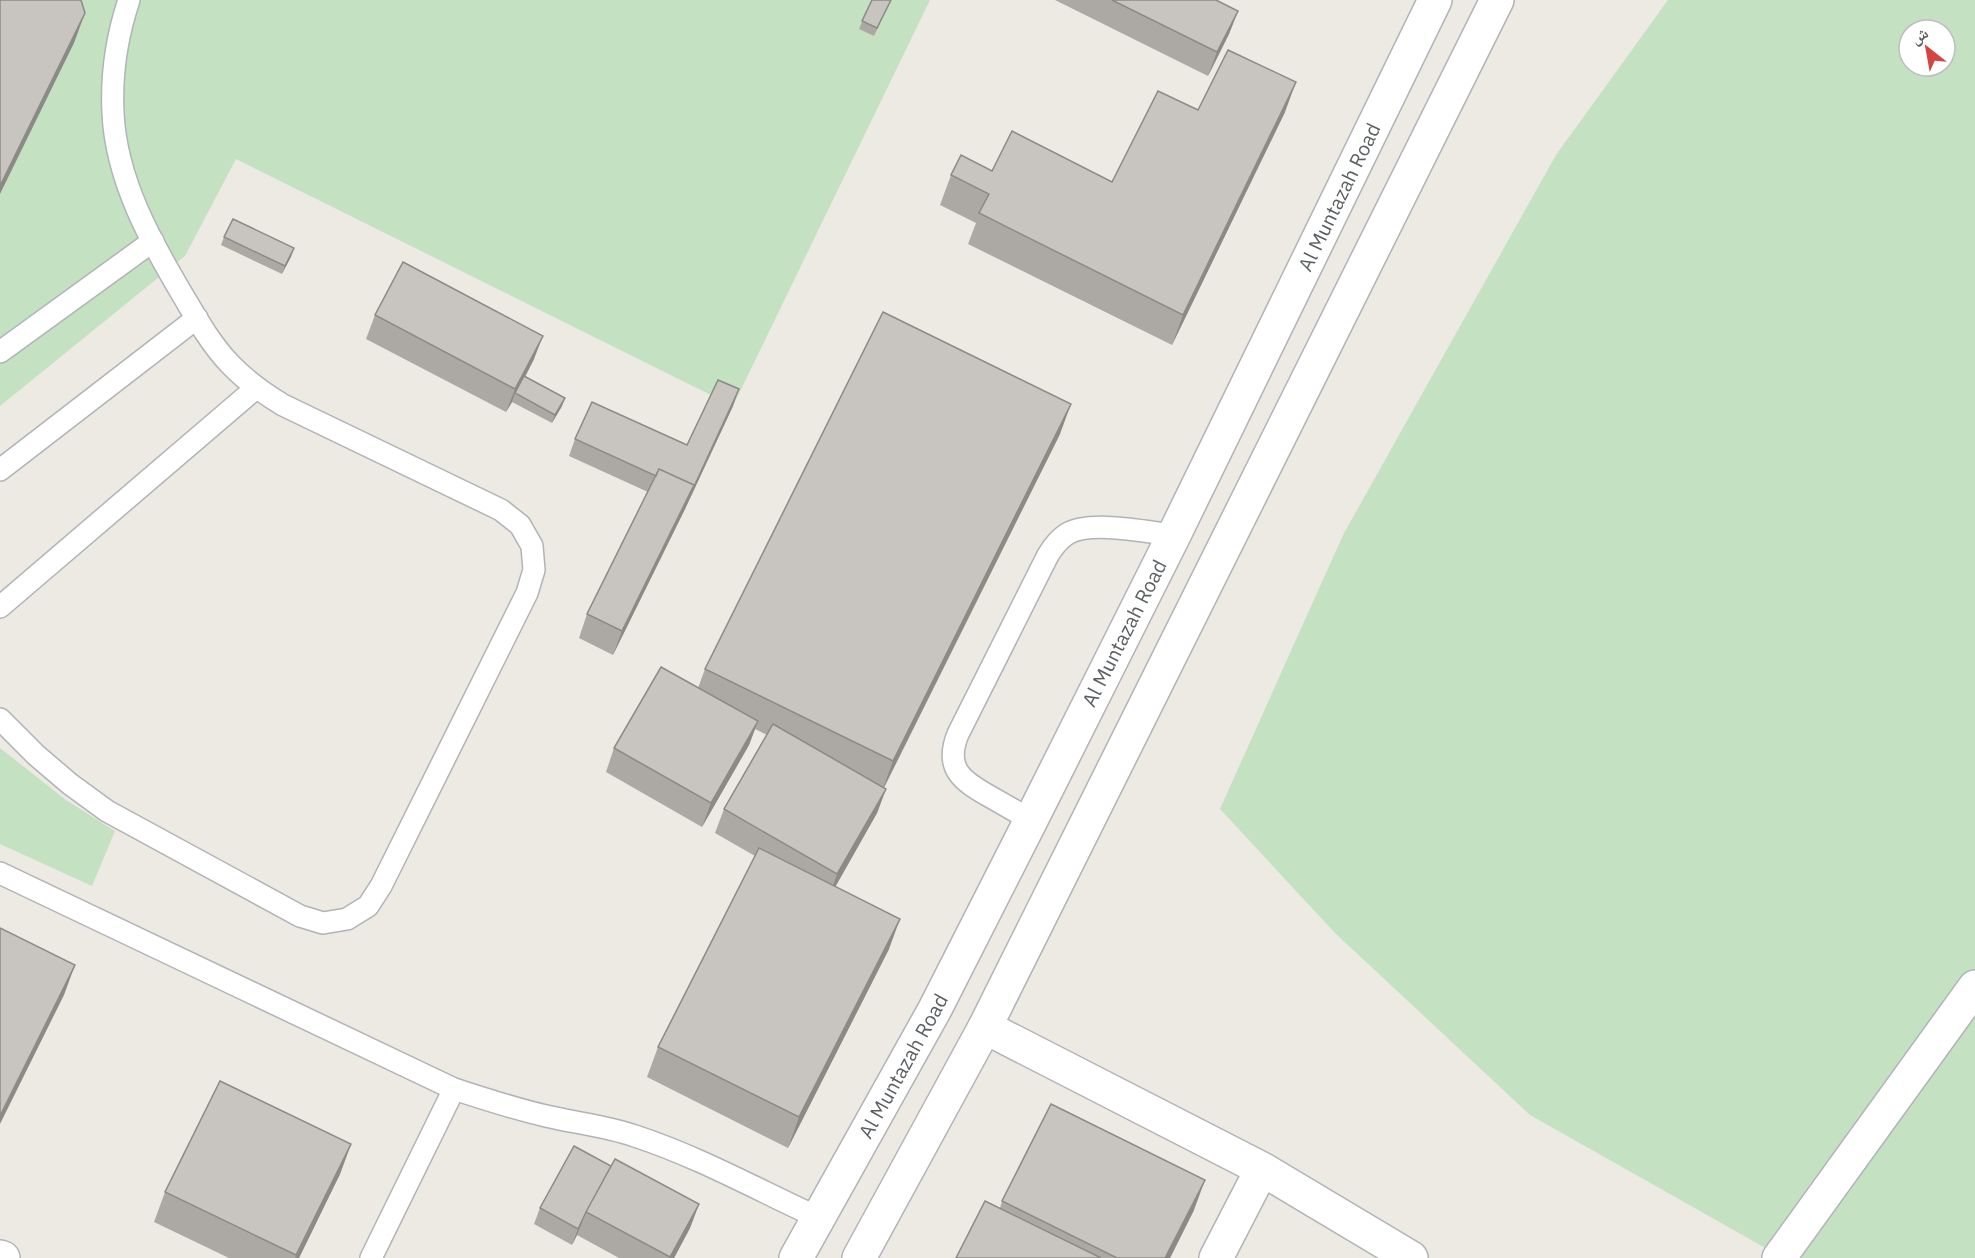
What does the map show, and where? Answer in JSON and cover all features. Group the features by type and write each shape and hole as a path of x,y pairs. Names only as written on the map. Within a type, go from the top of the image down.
{"street":[{"name":"Al Muntazah Road","path":"796,1258 935,1009 1174,535 1435,0"},
{"path":"864,1257 986,1027 1497,0"},
{"path":"1779,1258 1975,987"},
{"path":"986,1027 1262,1169 1411,1258"},
{"path":"1216,1258 1262,1169"}],"lane":[{"path":"0,719 36,755 107,811 300,916 323,923 347,919 368,906 381,886 527,593 534,570 532,546 520,525 501,510 283,405 256,388 228,363 211,341 153,241 130,193 119,158 113,113 114,68 121,23 129,0"},
{"path":"0,352 153,241"},
{"path":"0,470 196,318"},
{"path":"0,607 256,388"},
{"path":"1031,820 967,784 958,773 953,760 953,746 979,692 1048,555 1066,534 1093,527 1174,535"},
{"path":"0,873 454,1089 498,1104 597,1125 652,1142 819,1218"},
{"path":"371,1258 454,1089"}],"green space":[{"path":"0,0 930,0 733,406 236,159 185,256 0,406"},
{"path":"1668,0 1975,0 1975,1258 1783,1258 1530,1115 1335,933 1220,809 1343,535 1556,155"},
{"path":"0,748 66,800 115,831 92,886 0,844"}],"building":[{"path":"0,0 81,0 85,13 0,186"},
{"path":"872,0 891,0 877,28 862,21"},
{"path":"1112,0 1216,0 1238,11 1217,52"},
{"path":"1228,50 1296,82 1183,315 979,213 989,194 951,175 961,155 992,171 1012,131 1112,182 1158,91 1198,110"},
{"path":"233,219 294,248 285,266 224,237"},
{"path":"403,262 543,336 515,389 375,315"},
{"path":"883,312 1071,404 893,761 705,669"},
{"path":"524,376 565,398 555,415 515,393"},
{"path":"718,380 739,389 691,493 694,485 659,469 656,476 575,439 592,402 687,445"},
{"path":"659,469 694,485 622,631 587,614"},
{"path":"661,667 758,721 711,803 614,748"},
{"path":"773,724 886,789 837,874 724,809"},
{"path":"759,848 900,919 799,1117 658,1047"},
{"path":"0,928 75,965 0,1116"},
{"path":"220,1081 351,1144 296,1255 165,1192"},
{"path":"1051,1104 1205,1180 1165,1258 1117,1258 1002,1201"},
{"path":"574,1146 611,1166 578,1229 540,1208"},
{"path":"615,1159 699,1204 670,1257 586,1212"},
{"path":"985,1201 1101,1258 956,1258"}]}
